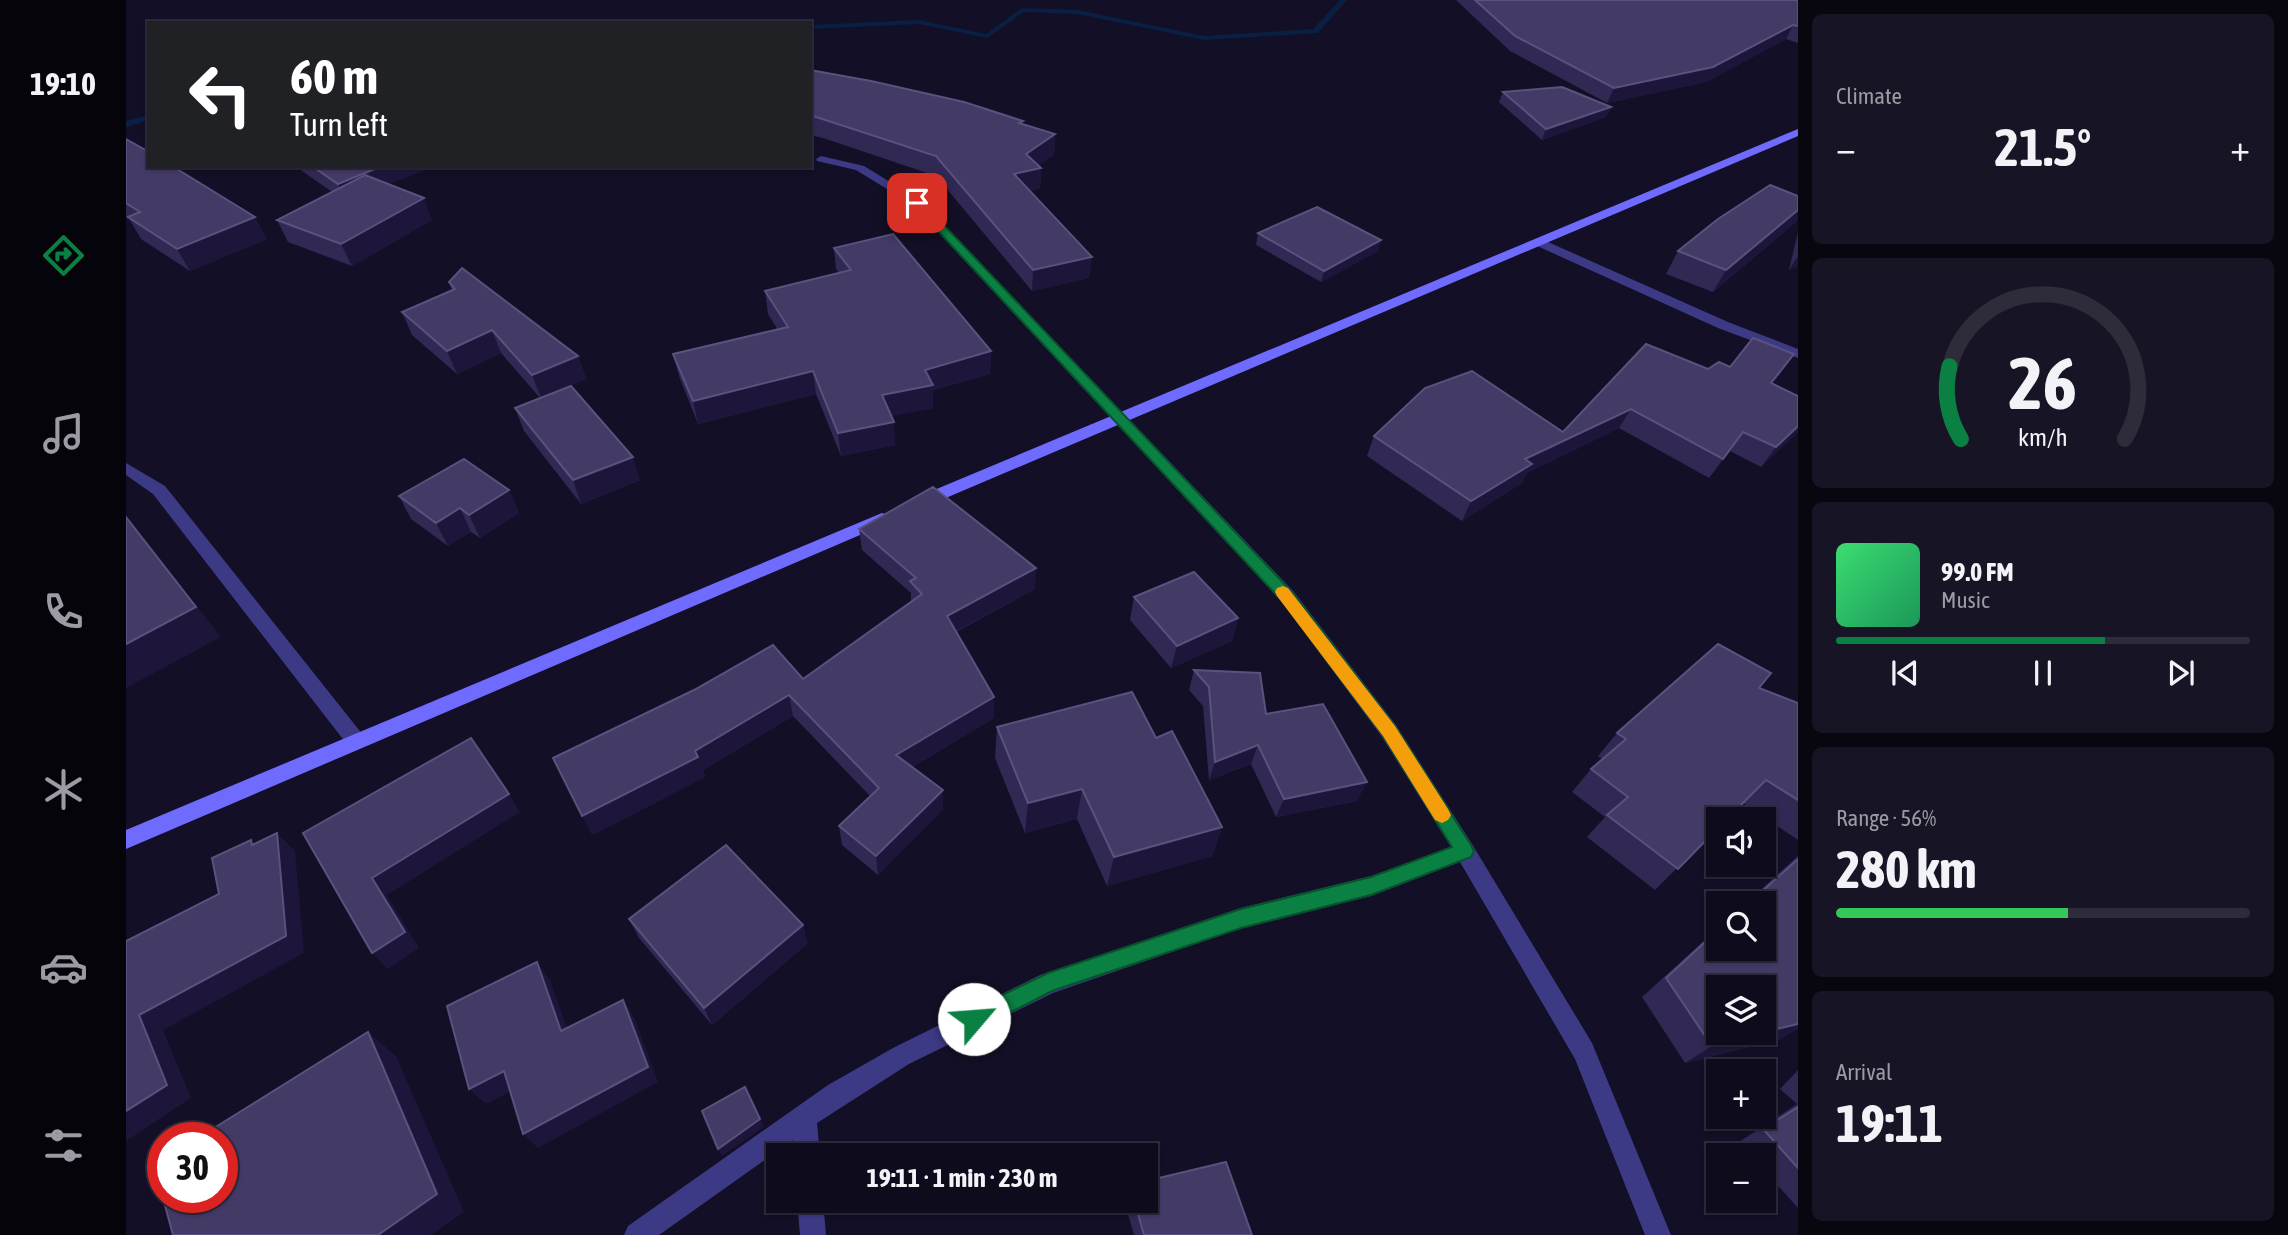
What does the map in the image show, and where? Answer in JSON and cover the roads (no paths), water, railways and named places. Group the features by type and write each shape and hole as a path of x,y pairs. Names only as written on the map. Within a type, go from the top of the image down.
{"main road":[{"path":"126,840 1798,132"}],"street":[{"path":"821,159 860,168 917,203 1288,597 1389,731 1465,851 1584,1051 1658,1235"},
{"path":"1539,242 1723,325 1798,354"},
{"path":"126,468 159,490 356,741"},
{"path":"637,1235 837,1094 901,1056 1048,983 1241,918 1371,886 1465,851"},
{"path":"804,1119 806,1143"},
{"path":"811,1213 813,1235"}],"waterway":[{"path":"812,27 919,22 987,36 1022,10 1078,12 1204,38 1315,31 1344,0"},
{"path":"126,124 147,118"}]}
